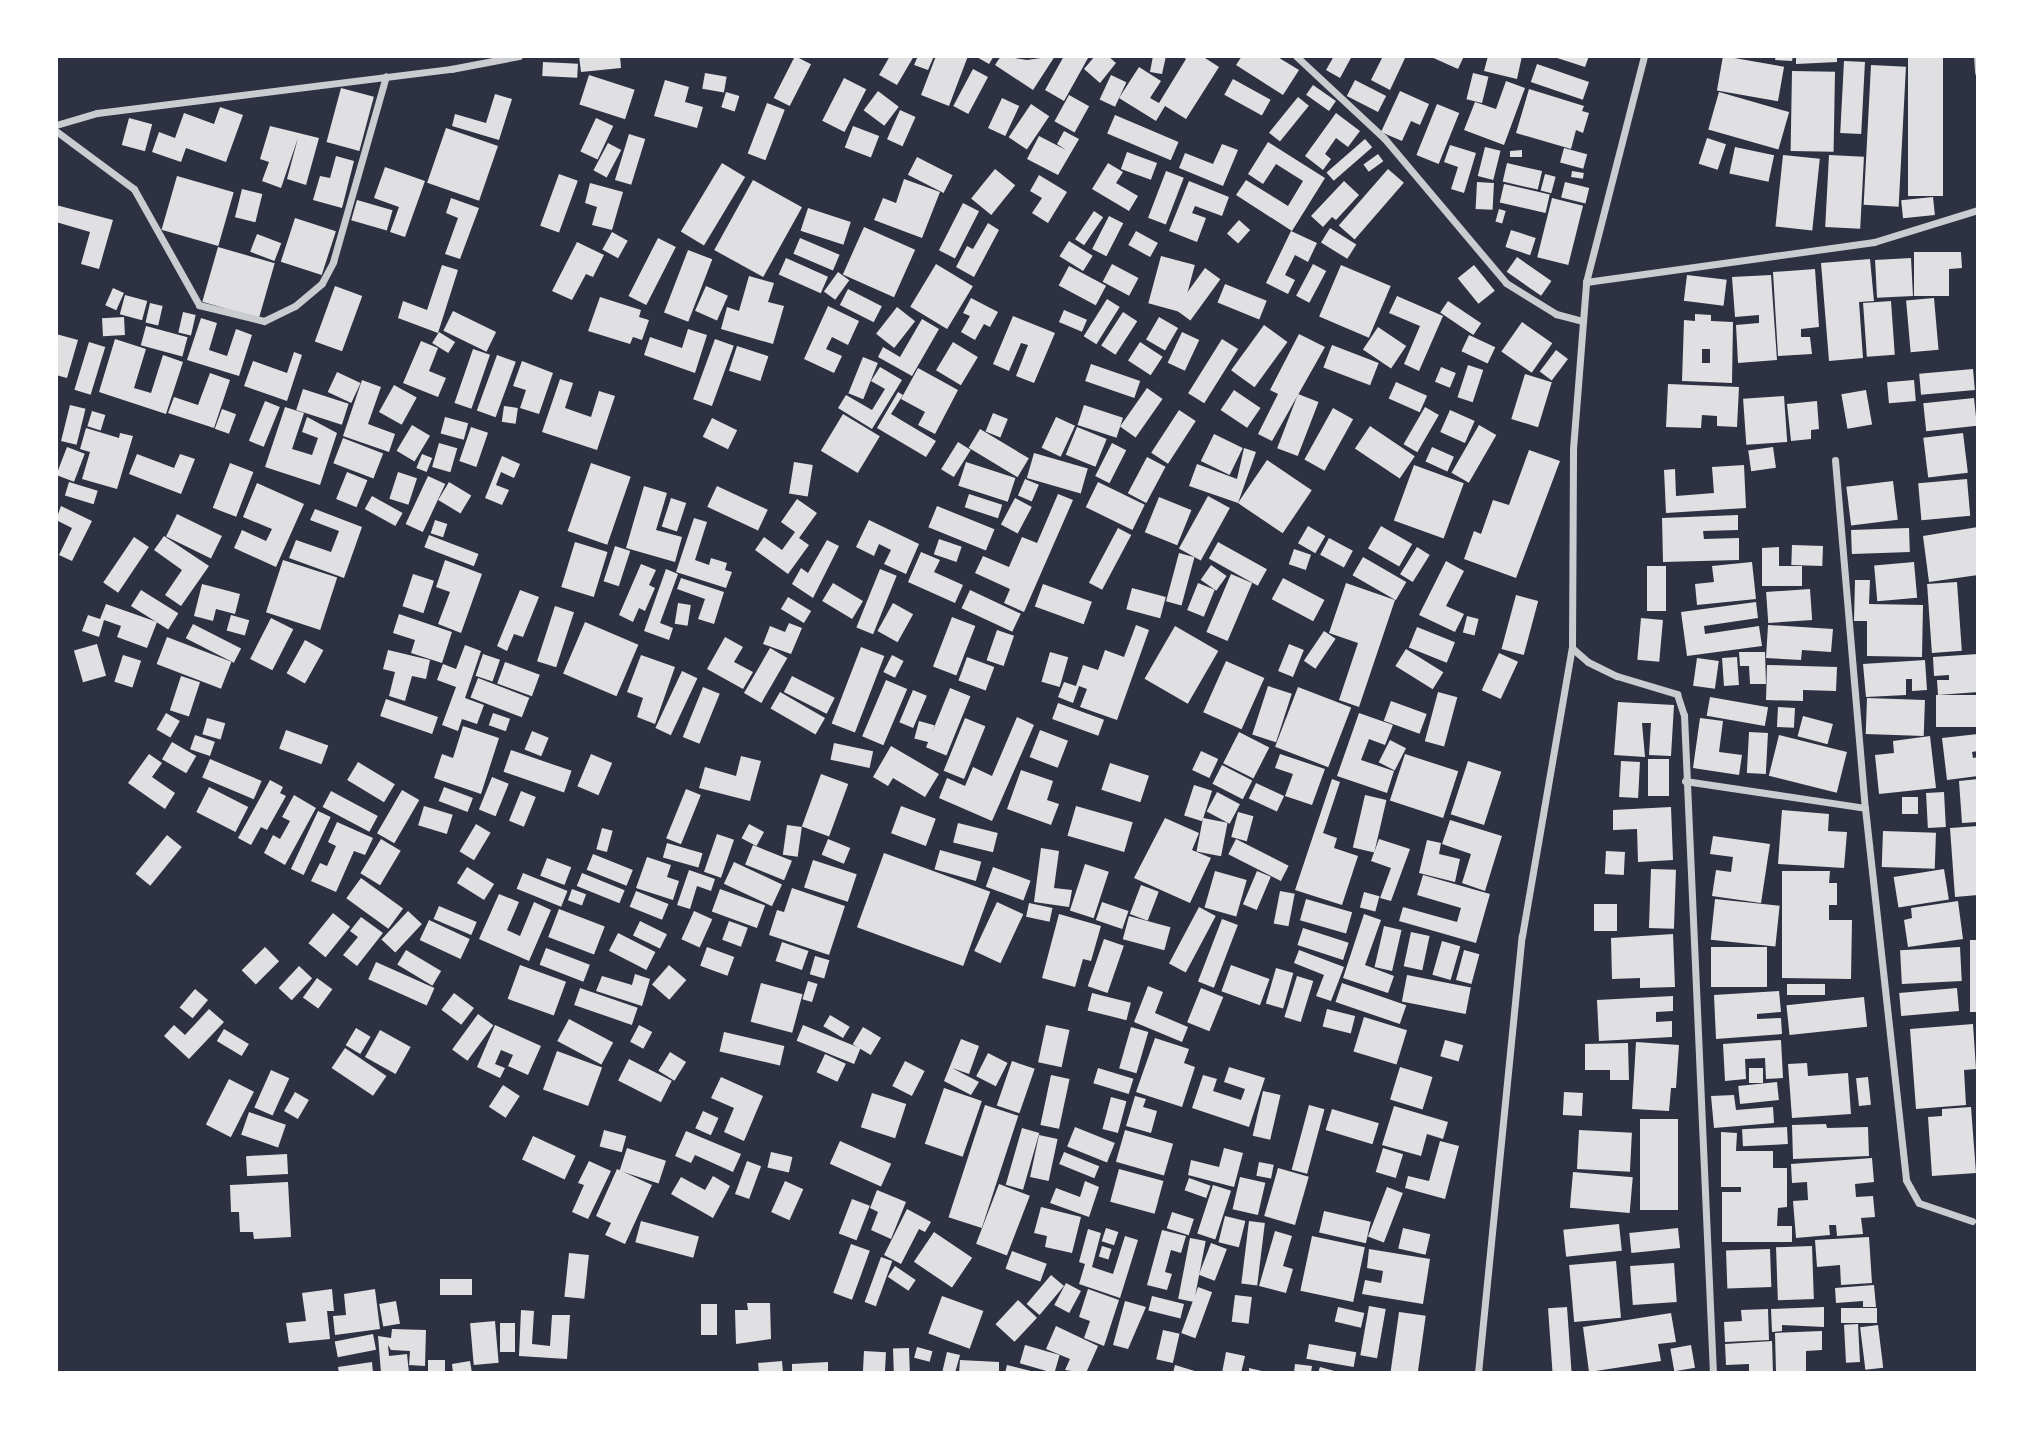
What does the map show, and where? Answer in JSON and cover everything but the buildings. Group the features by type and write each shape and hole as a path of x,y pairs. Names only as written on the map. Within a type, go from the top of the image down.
{"street":[{"path":"56,125 97,113 519,56"},
{"path":"1296,56 1384,138 1506,283 1556,314 1583,321"},
{"path":"1478,1373 1522,936 1572,648 1573,463 1586,282 1644,56"},
{"path":"1977,56 1978,72"},
{"path":"56,131 134,189 199,305 264,321 295,306 322,283 332,262 386,76"},
{"path":"1586,282 1874,242 1978,210"},
{"path":"1835,460 1865,808 1906,1180 1919,1203 1972,1221"},
{"path":"1572,648 1588,662 1617,676 1677,694 1684,715 1713,1373"},
{"path":"1685,781 1865,808"}]}
